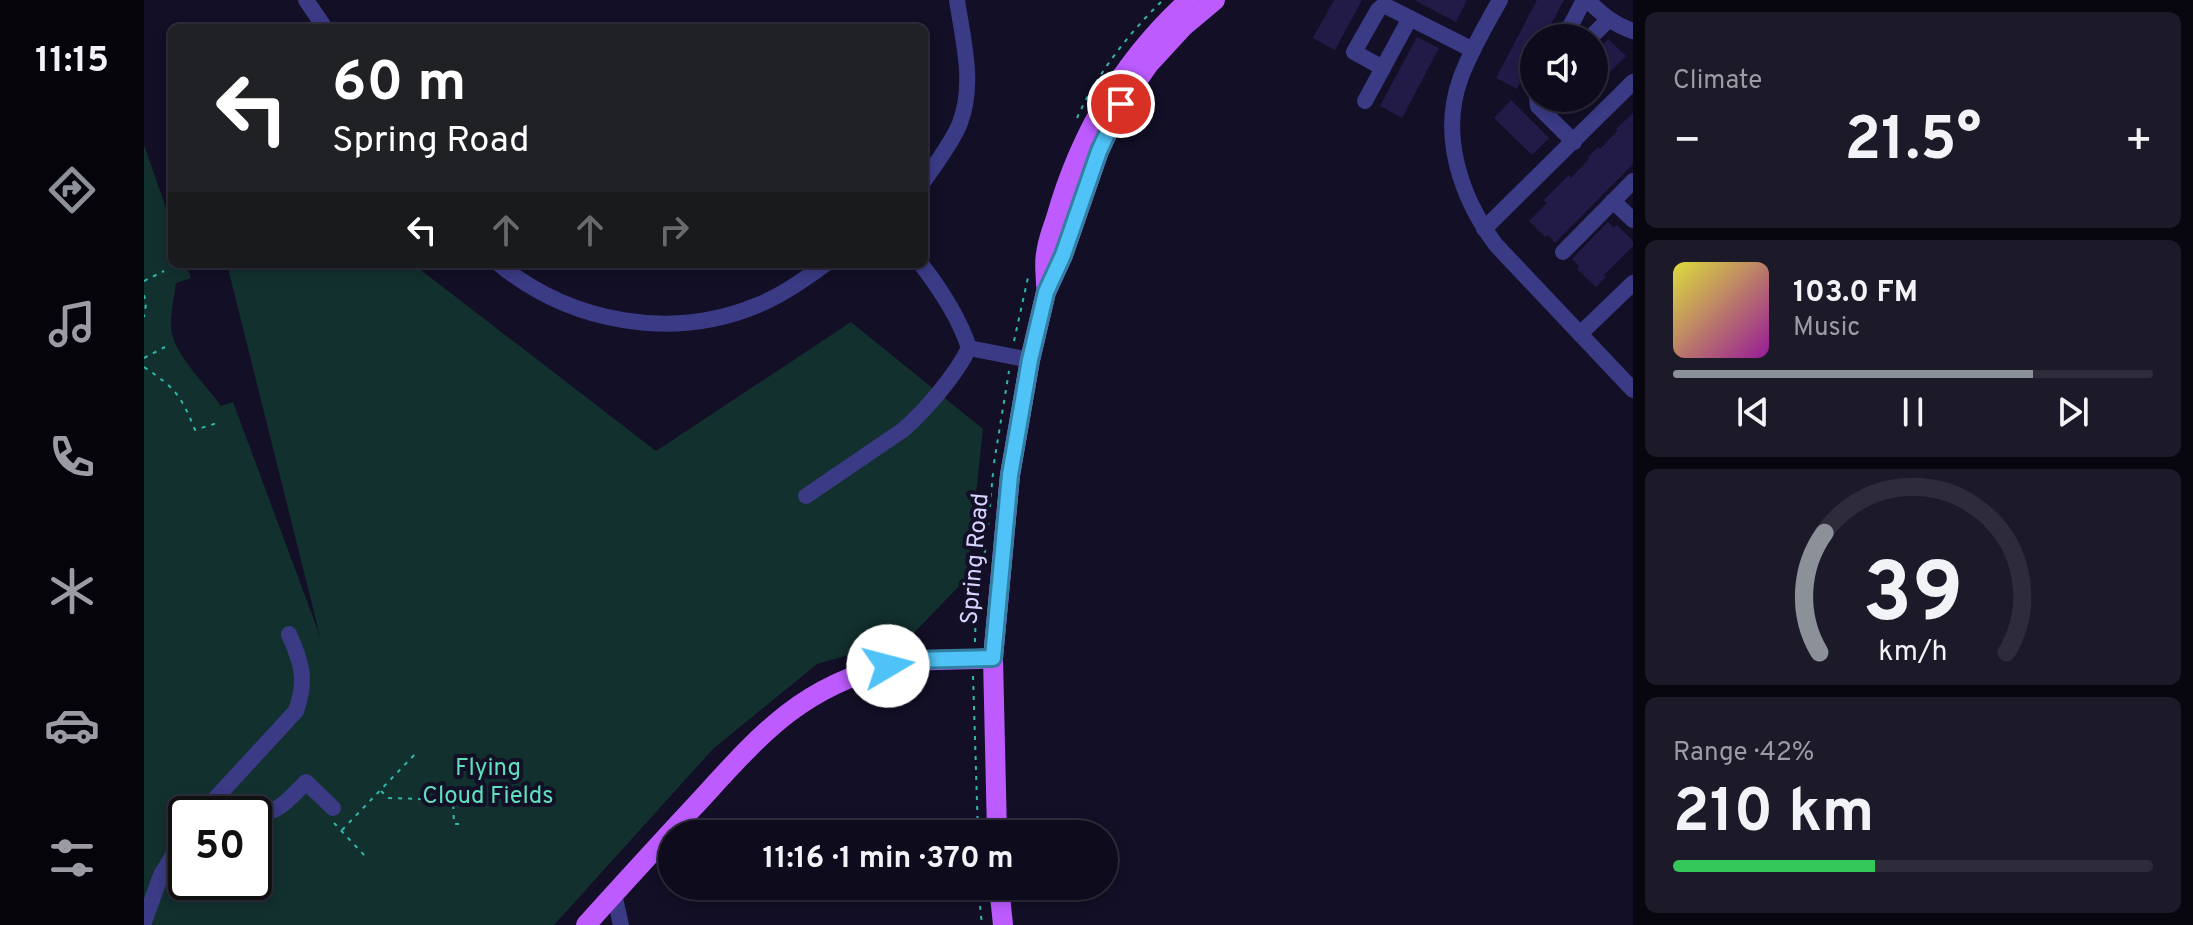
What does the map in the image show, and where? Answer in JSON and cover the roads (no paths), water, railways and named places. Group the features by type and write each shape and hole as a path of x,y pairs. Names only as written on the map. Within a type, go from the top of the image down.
{"main road":[{"name":"Spring Road","path":"1046,292 1045,255 1062,196 1083,143 1108,95 1136,54 1189,0"},
{"name":"Spring Road","path":"997,820 993,658 1010,475 1030,360 1046,292 1063,255 1099,151 1121,104 1149,64 1184,26 1215,0"},
{"path":"597,921 614,894 758,737 807,699 859,675 912,660 993,658"},
{"path":"1000,900 1003,925"}],"street":[{"path":"306,0 322,24"},
{"path":"928,175 959,125 967,97 967,63 957,0"},
{"path":"1500,0 1473,50 1455,99 1452,135 1459,174 1484,229 1496,245 1633,390"},
{"path":"1572,24 1586,0 1608,20 1633,31"},
{"path":"1383,68 1354,52 1384,5 1473,50"},
{"path":"1365,101 1410,18"},
{"path":"1604,24 1608,20"},
{"path":"1484,229 1633,82"},
{"path":"1544,112 1574,142"},
{"path":"1563,252 1633,181"},
{"path":"1613,201 1633,220"},
{"path":"505,268 564,304 593,314 650,324 705,321 757,306 797,285 820,268"},
{"path":"806,496 903,430 962,363 969,348 964,333 941,290 924,268"},
{"path":"1580,334 1633,283"},
{"path":"969,348 1030,360"},
{"path":"219,796 296,711 303,681 301,662 289,634"},
{"path":"272,812 284,805 306,782 332,814"},
{"path":"144,922 149,893 168,864"},
{"path":"614,894 621,925"}],"park label":[{"name":"Flying Cloud Fields","path":"488,783"}]}
